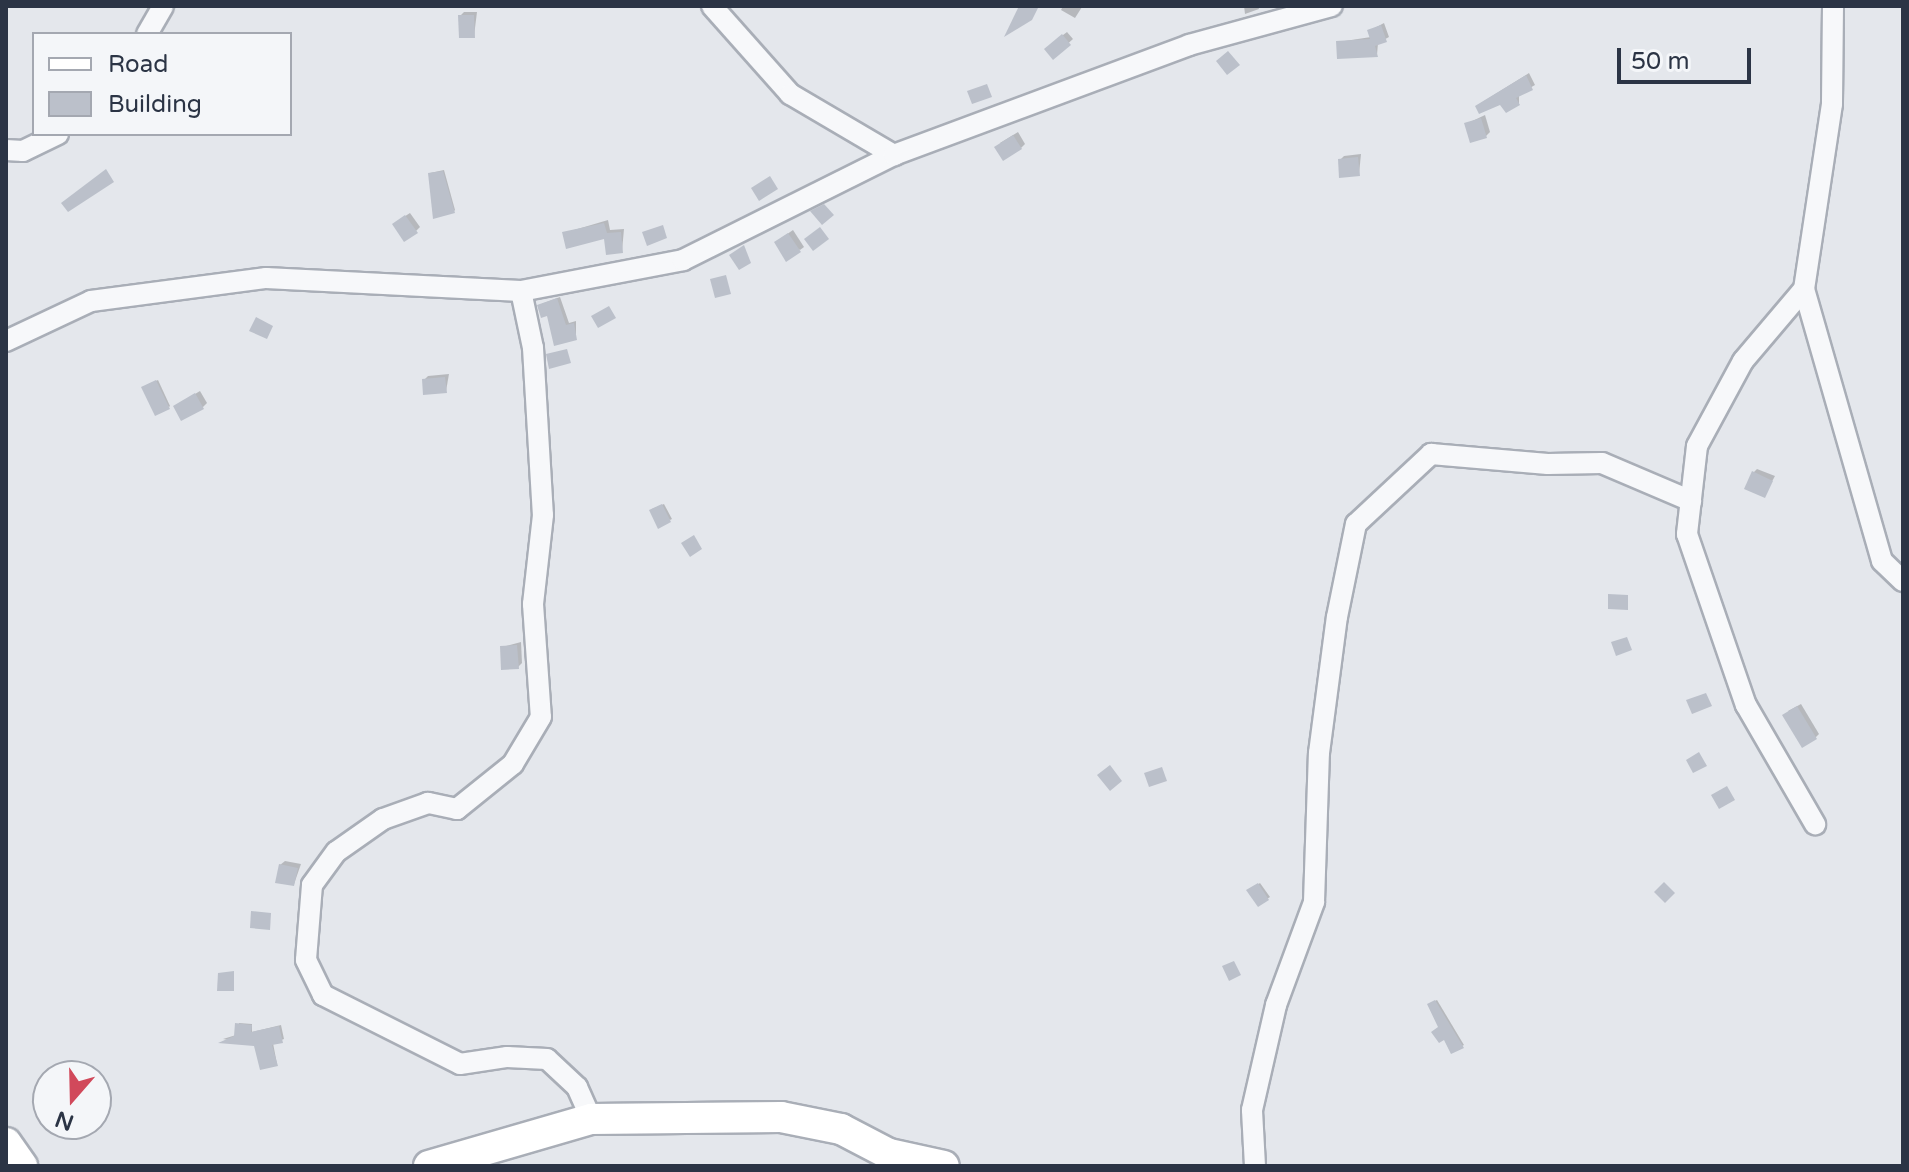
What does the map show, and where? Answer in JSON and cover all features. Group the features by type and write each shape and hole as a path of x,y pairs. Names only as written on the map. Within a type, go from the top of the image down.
{"main road":[{"path":"429,1166 591,1119 781,1117 841,1129 889,1154 944,1166"},
{"path":"6,1143 22,1166"}],"street":[{"path":"148,32 163,6"},
{"path":"712,6 790,94 894,155"},
{"path":"6,341 91,301 266,278 521,291 683,260 894,155 1189,45 1332,6"},
{"path":"1833,6 1832,104 1804,289 1882,561 1903,581"},
{"path":"6,150 23,151 54,136"},
{"path":"1804,289 1743,361 1697,446 1687,534 1746,705 1815,824"},
{"path":"521,291 533,348 543,515 533,604 541,717 513,764 457,809 428,803 383,819 336,852 312,885 306,960 323,995 460,1064 507,1057 547,1059 577,1087 591,1119"},
{"path":"1255,1166 1252,1110 1272,1020 1314,902 1319,753 1356,524 1431,454 1548,464 1602,463 1691,501"}],"building":[{"path":"1019,6 1039,6 1032,20 1004,37"},
{"path":"458,15 474,15 475,38 459,38"},
{"path":"1381,25 1387,42 1375,46 1378,57 1337,59 1336,41 1370,39 1367,30"},
{"path":"1062,34 1071,45 1053,60 1044,49"},
{"path":"1228,51 1240,65 1227,75 1216,61"},
{"path":"1526,75 1533,90 1516,98 1520,105 1506,113 1500,105 1479,114 1475,106"},
{"path":"987,84 992,97 972,104 967,91"},
{"path":"1481,118 1487,138 1470,143 1464,123"},
{"path":"1013,135 1022,149 1003,161 994,147"},
{"path":"1358,157 1360,176 1339,178 1338,159"},
{"path":"106,169 114,182 68,212 61,203"},
{"path":"443,171 455,213 433,219 428,173"},
{"path":"770,176 778,189 759,201 751,188"},
{"path":"824,204 834,215 822,225 810,211"},
{"path":"405,215 418,233 404,242 392,224"},
{"path":"604,223 607,233 621,232 623,253 606,255 604,239 566,249 562,232"},
{"path":"663,225 667,238 647,246 642,232"},
{"path":"820,227 829,239 813,251 804,239"},
{"path":"788,233 801,252 786,262 774,242"},
{"path":"744,245 751,263 739,270 729,255"},
{"path":"726,275 731,294 715,298 710,279"},
{"path":"557,298 566,325 574,323 577,340 554,346 547,316 541,318 537,305"},
{"path":"609,306 616,318 598,328 591,316"},
{"path":"256,317 273,326 267,339 249,331"},
{"path":"567,349 571,363 549,369 546,354"},
{"path":"445,377 447,393 423,395 422,379"},
{"path":"156,380 170,409 155,416 141,387"},
{"path":"195,393 204,409 181,421 173,406"},
{"path":"1752,471 1773,481 1765,498 1744,489"},
{"path":"662,504 671,522 658,529 649,510"},
{"path":"694,535 702,549 690,557 681,543"},
{"path":"1608,594 1628,595 1628,610 1608,609"},
{"path":"1627,637 1632,650 1616,656 1611,642"},
{"path":"517,645 519,669 501,670 500,646"},
{"path":"1706,693 1712,706 1692,714 1686,700"},
{"path":"1797,706 1817,739 1802,748 1782,715"},
{"path":"1699,752 1707,766 1693,773 1686,760"},
{"path":"1110,765 1122,781 1110,791 1097,775"},
{"path":"1162,767 1167,781 1149,787 1144,773"},
{"path":"1727,786 1735,800 1719,809 1711,795"},
{"path":"279,864 298,868 294,886 275,883"},
{"path":"1664,882 1675,893 1665,903 1654,892"},
{"path":"1258,883 1269,900 1258,907 1246,890"},
{"path":"251,911 271,913 270,930 250,928"},
{"path":"1234,961 1241,975 1229,981 1222,966"},
{"path":"234,971 234,991 217,991 218,973"},
{"path":"1435,1000 1464,1048 1451,1054 1444,1040 1439,1043 1431,1032 1438,1027 1427,1004"},
{"path":"235,1023 252,1025 251,1032 279,1026 283,1043 272,1045 278,1066 260,1070 254,1046 218,1043 234,1036"}]}
